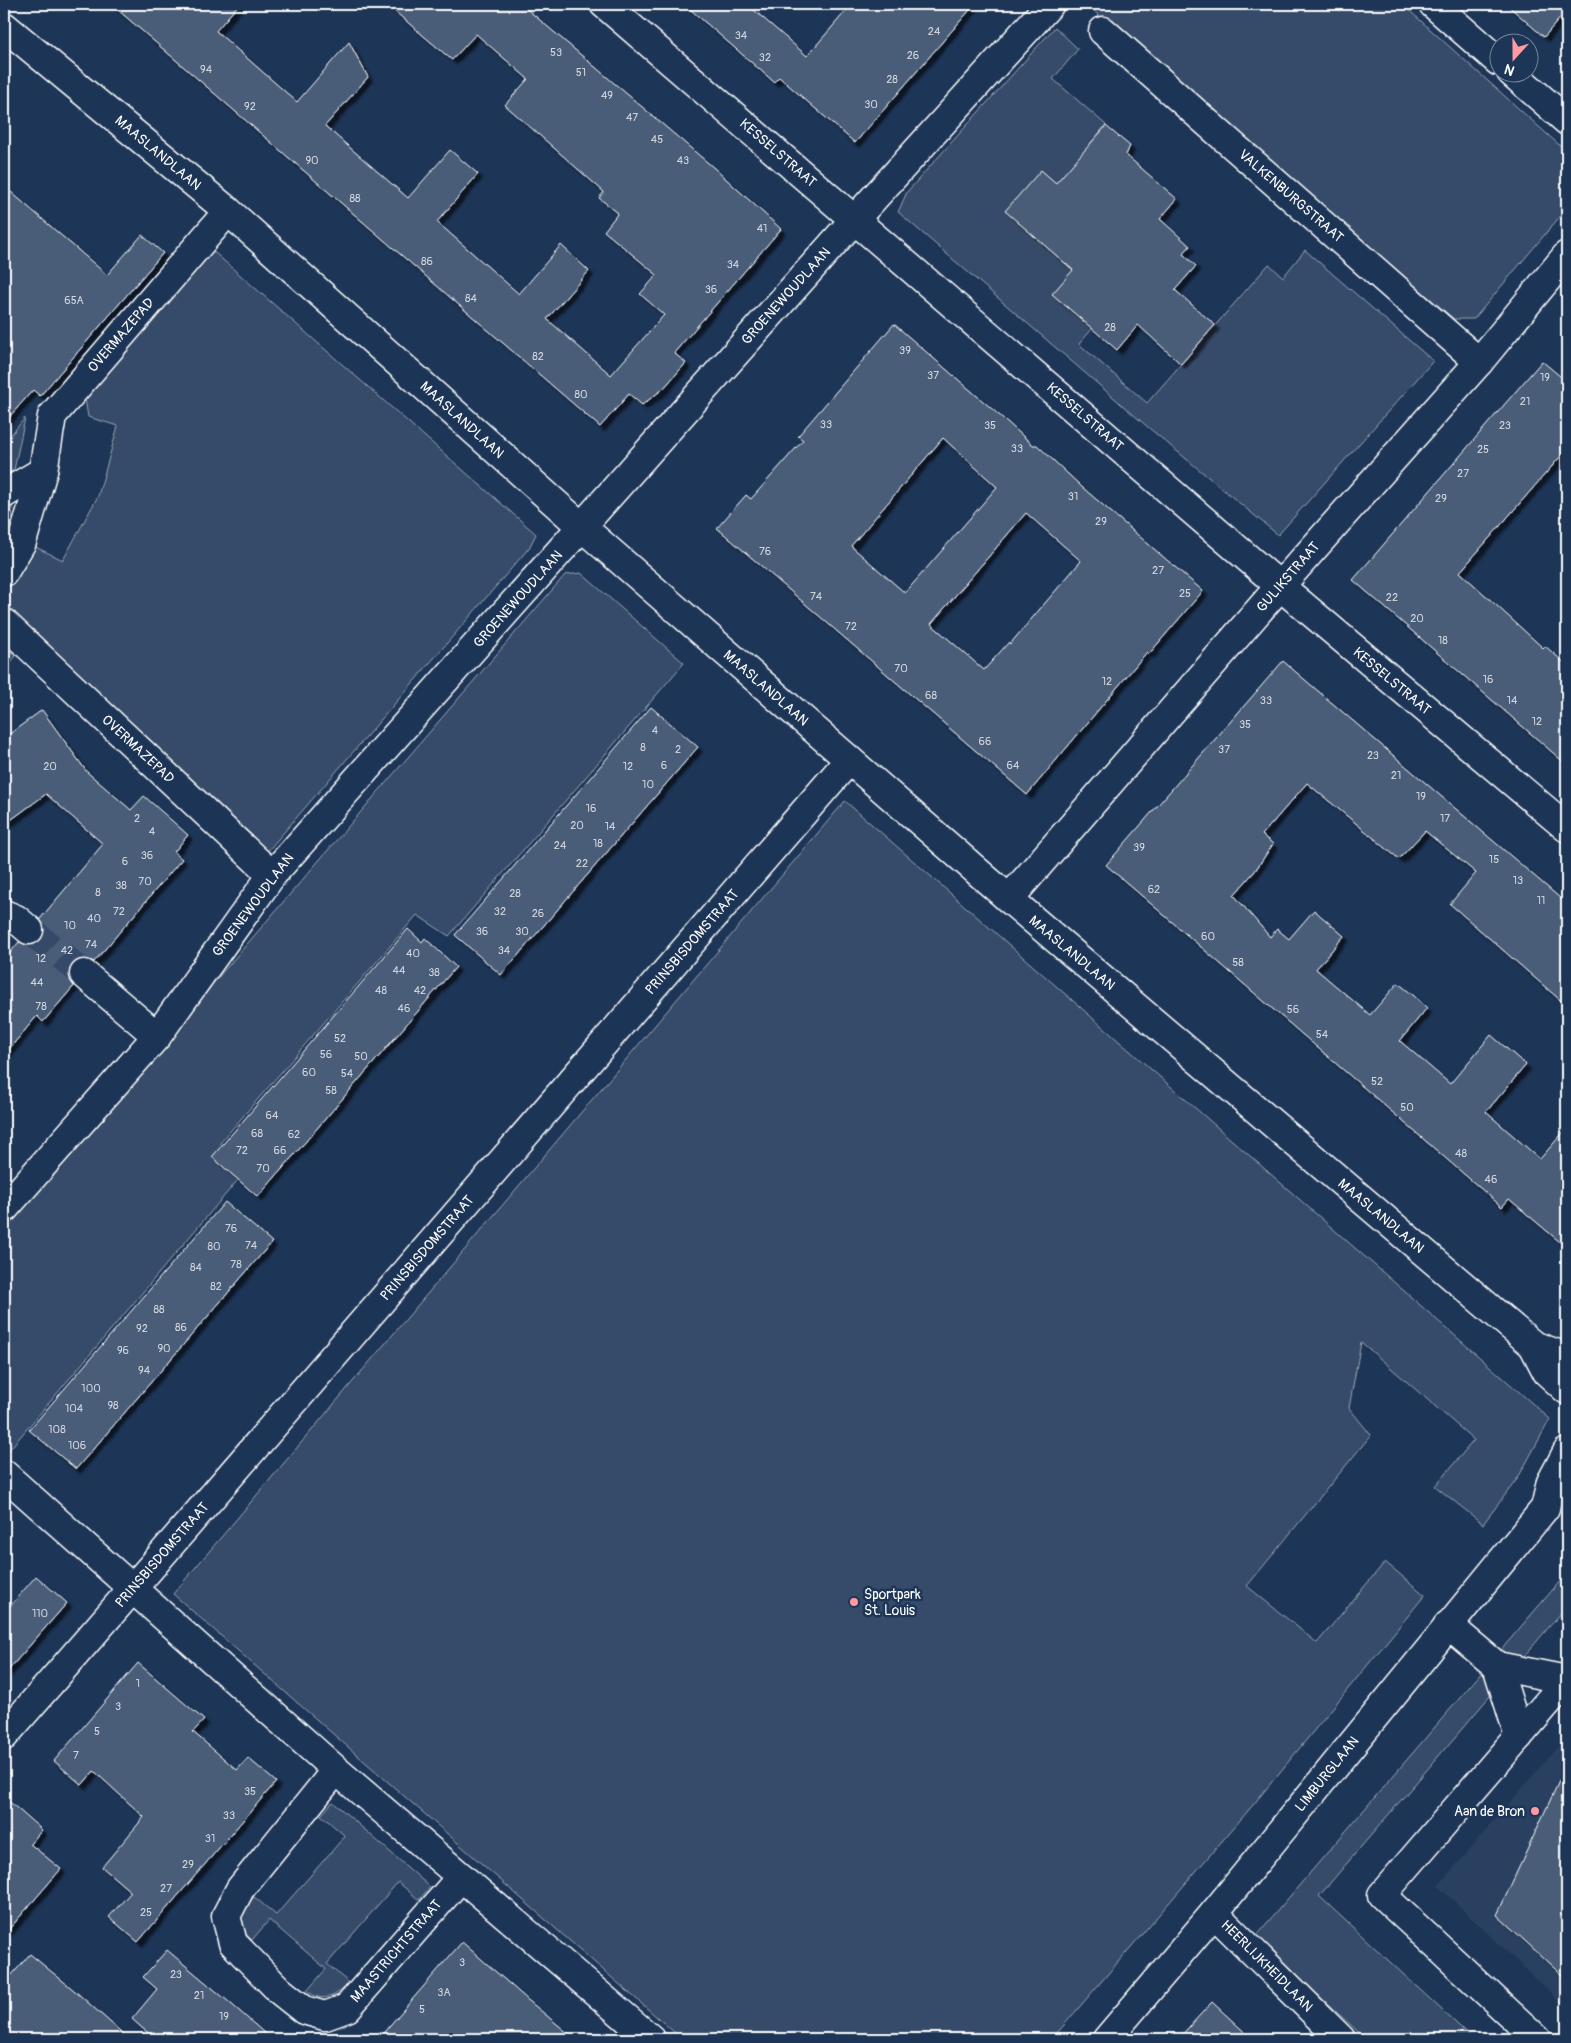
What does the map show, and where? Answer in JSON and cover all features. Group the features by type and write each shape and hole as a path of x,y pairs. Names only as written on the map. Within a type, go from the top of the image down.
{"street":[{"name":"KESSELSTRAAT","path":"604,4 1280,586 1567,828"},
{"name":"GROENEWOUDLAAN","path":"4,1209 157,1036 272,875 855,219 1050,4"},
{"path":"1433,4 1488,52"},
{"name":"MAASLANDLAAN","path":"4,26 228,211 582,527 1009,899 1533,1345 1563,1356 1567,1360"},
{"name":"VALKENBURGSTRAAT","path":"1103,31 1479,362"},
{"path":"1522,82 1567,121"},
{"name":"OVERMAZEPAD","path":"4,572 22,542 43,471 52,416 228,211"},
{"name":"GULIKSTRAAT","path":"1009,899 1280,586 1479,362 1567,255"},
{"path":"4,494 43,471"},
{"name":"OVERMAZEPAD","path":"4,624 272,875"},
{"name":"PRINSBISDOMSTRAAT","path":"4,1736 849,760"},
{"path":"4,914 16,919 29,930"},
{"path":"84,974 157,1036"},
{"name":"MAASLANDLAAN","path":"1533,1345 1547,1372 1567,1390"},
{"name":"LIMBURGLAAN","path":"1107,2039 1214,1913 1448,1626 1556,1503 1551,1482 1567,1452"},
{"path":"4,1474 336,1770 650,2039"},
{"path":"1448,1626 1497,1666 1567,1680 1382,1895 1537,2039"},
{"path":"1497,1666 1519,1736"},
{"name":"MAASTRICHTSTRAAT","path":"336,1770 240,1889 226,1916 233,1943 280,1990 304,2010 325,2016 347,2008 461,1877"},
{"name":"HEERLIJKHEIDLAAN","path":"1214,1913 1341,2039"}],"shaded area":[{"path":"1088,4 1402,4 1567,152 1567,208 1474,319 1454,319 1102,19"},
{"path":"1055,27 1078,49 1053,79 1106,125 1089,145 1096,151 1063,189 1006,211 1073,270 1093,328 1079,344 1147,403 1269,264 1283,277 1305,250 1433,361 1278,535 1149,428 898,212 907,192"},
{"path":"207,246 536,534 529,548 266,853 4,608 4,508 12,504 14,537 63,560 98,496 118,426 88,417 84,393"},
{"path":"25,418 14,470 4,476 4,443"},
{"path":"581,573 684,663 449,936 417,915 220,1143 248,1168 9,1450 4,1446 4,1226 565,575"},
{"path":"4,646 16,656 4,670"},
{"path":"845,801 1550,1419 1518,1478 1483,1524 1435,1486 1474,1440 1361,1342 1349,1408 1371,1435 1247,1586 1317,1643 1385,1562 1425,1595 1253,1805 1052,2039 682,2039 173,1594"},
{"path":"1567,1573 1567,1606 1319,1896 1473,2039 1366,2039 1255,1937"},
{"name":"Aan de Bron","path":"1567,1736 1567,2006 1560,2002 1438,1886"},
{"path":"333,1802 430,1887 419,1900 398,1882 327,1964 349,1983 335,1995 324,1998 307,1991 326,1969 269,1920 252,1940 246,1935 241,1919 245,1908 254,1897 276,1915 345,1836 321,1815"}],"building":[{"path":"111,4 239,4 216,31 297,102 349,42 368,77 325,126 408,198 450,150 478,174 437,222 519,294 561,245 589,271 547,319 611,375 664,315 640,294 657,275 604,231 618,213 599,198 604,192 505,105 528,79 476,34 452,60 386,4 521,4 714,168 781,229 674,353 686,363 663,389 642,405 629,394 600,427"},
{"path":"684,4 747,4 807,56 852,4 975,4 855,143 779,77 774,82"},
{"path":"1506,4 1567,4 1567,10 1544,37"},
{"path":"1106,126 1130,146 1126,155 1177,199 1160,219 1190,246 1183,254 1196,266 1175,290 1215,325 1181,364 1138,325 1117,350 1052,294 1073,270 1005,211 1041,170 1056,183"},
{"path":"4,186 107,275 142,235 163,253 40,396 33,390 4,423"},
{"path":"894,324 1033,445 1037,445 1083,488 1203,591 1149,654 1147,652 1027,795 717,528 746,495 751,499 803,440 798,436","holes":["943,438 997,487 905,593 851,546","1026,513 1081,561 1010,644 1009,642 984,670 931,624"]},
{"path":"1542,361 1567,382 1567,449 1460,572 1543,648 1545,646 1567,665 1567,765 1353,580"},
{"path":"1283,661 1567,904 1567,1006 1450,904 1476,873 1425,831 1399,859 1307,783 1262,835 1273,844 1255,871 1234,895 1270,937 1277,929 1289,939 1314,910 1344,936 1316,969 1370,1015 1398,983 1413,995 1427,1008 1400,1041 1450,1084 1491,1035 1526,1065 1486,1112 1540,1159 1567,1128 1567,1248 1509,1199 1502,1207 1106,865"},
{"path":"651,707 698,747 501,975 455,935"},
{"path":"42,710 87,772 131,810 144,796 188,835 174,852 182,859 94,962 86,959 78,960 72,964 69,972 70,980 74,986 43,1022 37,1016 4,1055 4,960 19,942 34,945 41,940 44,925 40,919 103,844 46,794 4,825 4,738"},
{"path":"408,929 422,942 425,938 456,967 258,1197 212,1157"},
{"path":"225,1202 272,1242 76,1469 29,1430"},
{"path":"36,1576 67,1603 4,1675 4,1613"},
{"path":"138,1663 204,1720 193,1732 237,1770 248,1758 276,1782 138,1942 109,1917 131,1892 102,1867 144,1817 94,1771 82,1785 54,1761"},
{"path":"1567,1764 1567,1980 1497,1915"},
{"path":"4,1797 42,1830 30,1844 61,1869 4,1935"},
{"path":"462,1942 529,2001 575,2039 378,2039"},
{"path":"167,1950 271,2039 156,2039 142,2028 132,2019 157,1989 143,1977"},
{"path":"30,1954 129,2039 4,2039 4,1984"},
{"path":"1212,2002 1252,2039 1178,2039"}],"tunnel":[{"path":"29,930 84,974"}],"place":[{"name":"Sportpark St. Louis","path":"854,1602"},
{"name":"Aan de Bron","path":"1535,1811"}]}
